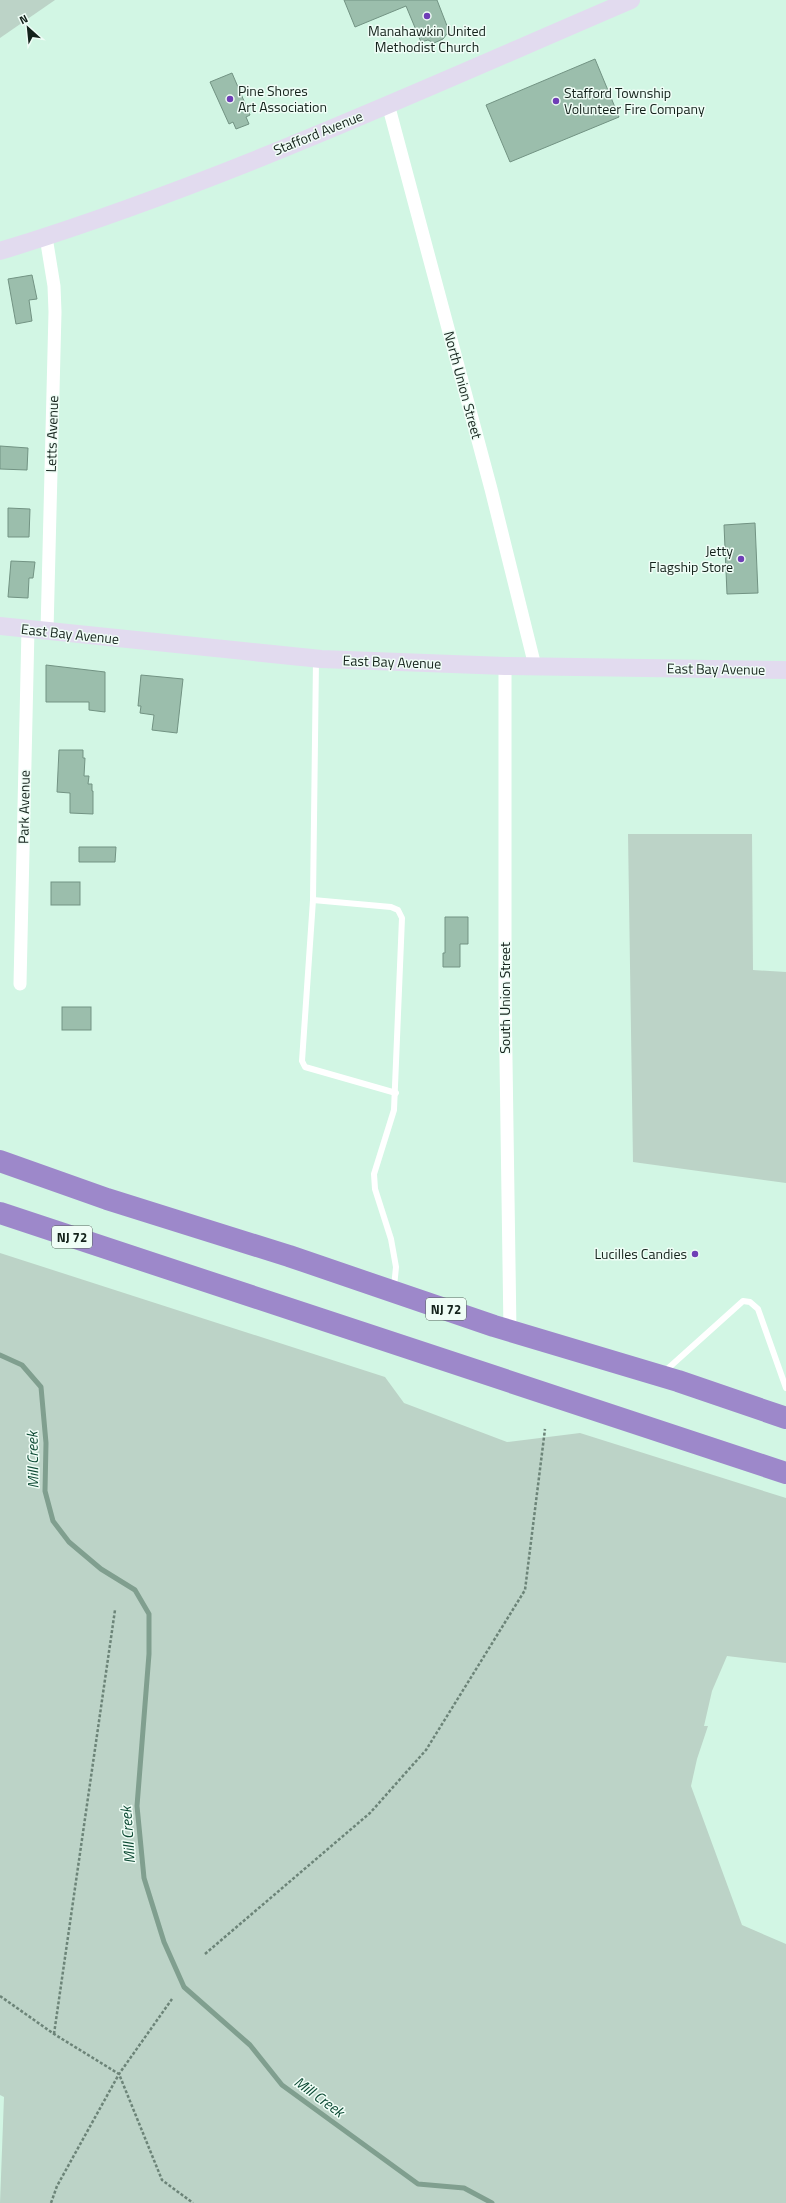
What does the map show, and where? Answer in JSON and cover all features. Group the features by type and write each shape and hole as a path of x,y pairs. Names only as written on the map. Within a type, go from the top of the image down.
{"highway":[{"name":"NJ 72","path":"0,1161 107,1199 289,1256 510,1331 660,1376 786,1418"},
{"name":"NJ 72","path":"0,1213 786,1473"}],"street":[{"name":"Stafford Avenue","path":"0,251 139,205 388,104 631,0"},
{"name":"North Union Street","path":"388,104 491,489 535,666"},
{"name":"Letts Avenue","path":"46,237 54,286 55,312 47,631"},
{"name":"East Bay Avenue","path":"0,626 316,659 505,666 786,670"},
{"name":"Park Avenue","path":"20,984 28,629"},
{"name":"South Union Street","path":"505,666 504,992 510,1331"}],"lane":[{"path":"316,659 313,900 302,1062 305,1067 396,1093"},
{"path":"313,900 391,907 398,910 402,918 396,1093 394,1110 374,1174 375,1189 391,1240 396,1267 393,1291"},
{"path":"660,1376 743,1301 750,1302 758,1309 786,1388"}],"path":[{"path":"205,1954 370,1813 426,1750 525,1590 545,1429"},
{"path":"54,2034 115,1610"},
{"path":"0,1996 54,2034 119,2074 162,2180 192,2203"},
{"path":"51,2203 57,2186 119,2074 172,2000"}],"green space":[{"path":"0,0 55,0 0,38"},
{"path":"628,834 752,834 753,970 786,972 786,1183 633,1162"},
{"path":"0,1253 385,1377 404,1403 507,1442 580,1433 786,1498 786,1663 727,1656 712,1691 704,1726 708,1726 697,1759 691,1786 742,1925 786,1944 786,2203 0,2203 4,2097 0,2095"}],"building":[{"path":"344,0 437,0 449,31 443,39 434,43 428,40 421,42 406,6 355,27"},
{"path":"595,59 619,117 510,162 486,105"},
{"name":"Pine Shores Art Association","path":"232,73 250,115 246,117 249,124 236,129 233,122 229,124 210,82"},
{"path":"32,275 37,299 29,300 32,321 16,324 8,279"},
{"path":"0,446 28,448 27,470 0,469"},
{"path":"8,508 30,509 29,537 8,537"},
{"name":"Jetty Flagship Store","path":"755,523 758,593 727,594 724,525"},
{"path":"11,561 35,562 33,578 29,578 28,598 8,597"},
{"path":"46,665 105,672 105,712 89,710 89,702 46,702"},
{"path":"141,675 183,679 177,733 152,730 154,715 140,713 141,706 138,706"},
{"path":"59,750 83,750 83,758 85,758 84,776 89,776 88,784 92,784 93,814 70,813 70,793 57,792"},
{"path":"79,847 116,847 115,862 79,862"},
{"path":"51,882 80,882 80,905 51,905"},
{"path":"445,917 468,917 468,944 460,944 460,967 443,967 443,953 445,953"},
{"path":"62,1007 91,1007 91,1030 62,1030"}],"waterway":[{"name":"Mill Creek","path":"0,1355 22,1365 41,1387 46,1443 45,1491 53,1521 69,1542 101,1569 135,1590 149,1614 149,1654 137,1806 144,1878 164,1942 184,1987 250,2045 282,2085 418,2184 464,2188 492,2203"}],"place":[{"name":"Manahawkin United Methodist Church","path":"427,16"},
{"name":"Pine Shores Art Association","path":"230,99"},
{"name":"Stafford Township Volunteer Fire Company","path":"556,101"},
{"name":"Jetty Flagship Store","path":"741,559"},
{"name":"Lucilles Candies","path":"695,1254"}]}
